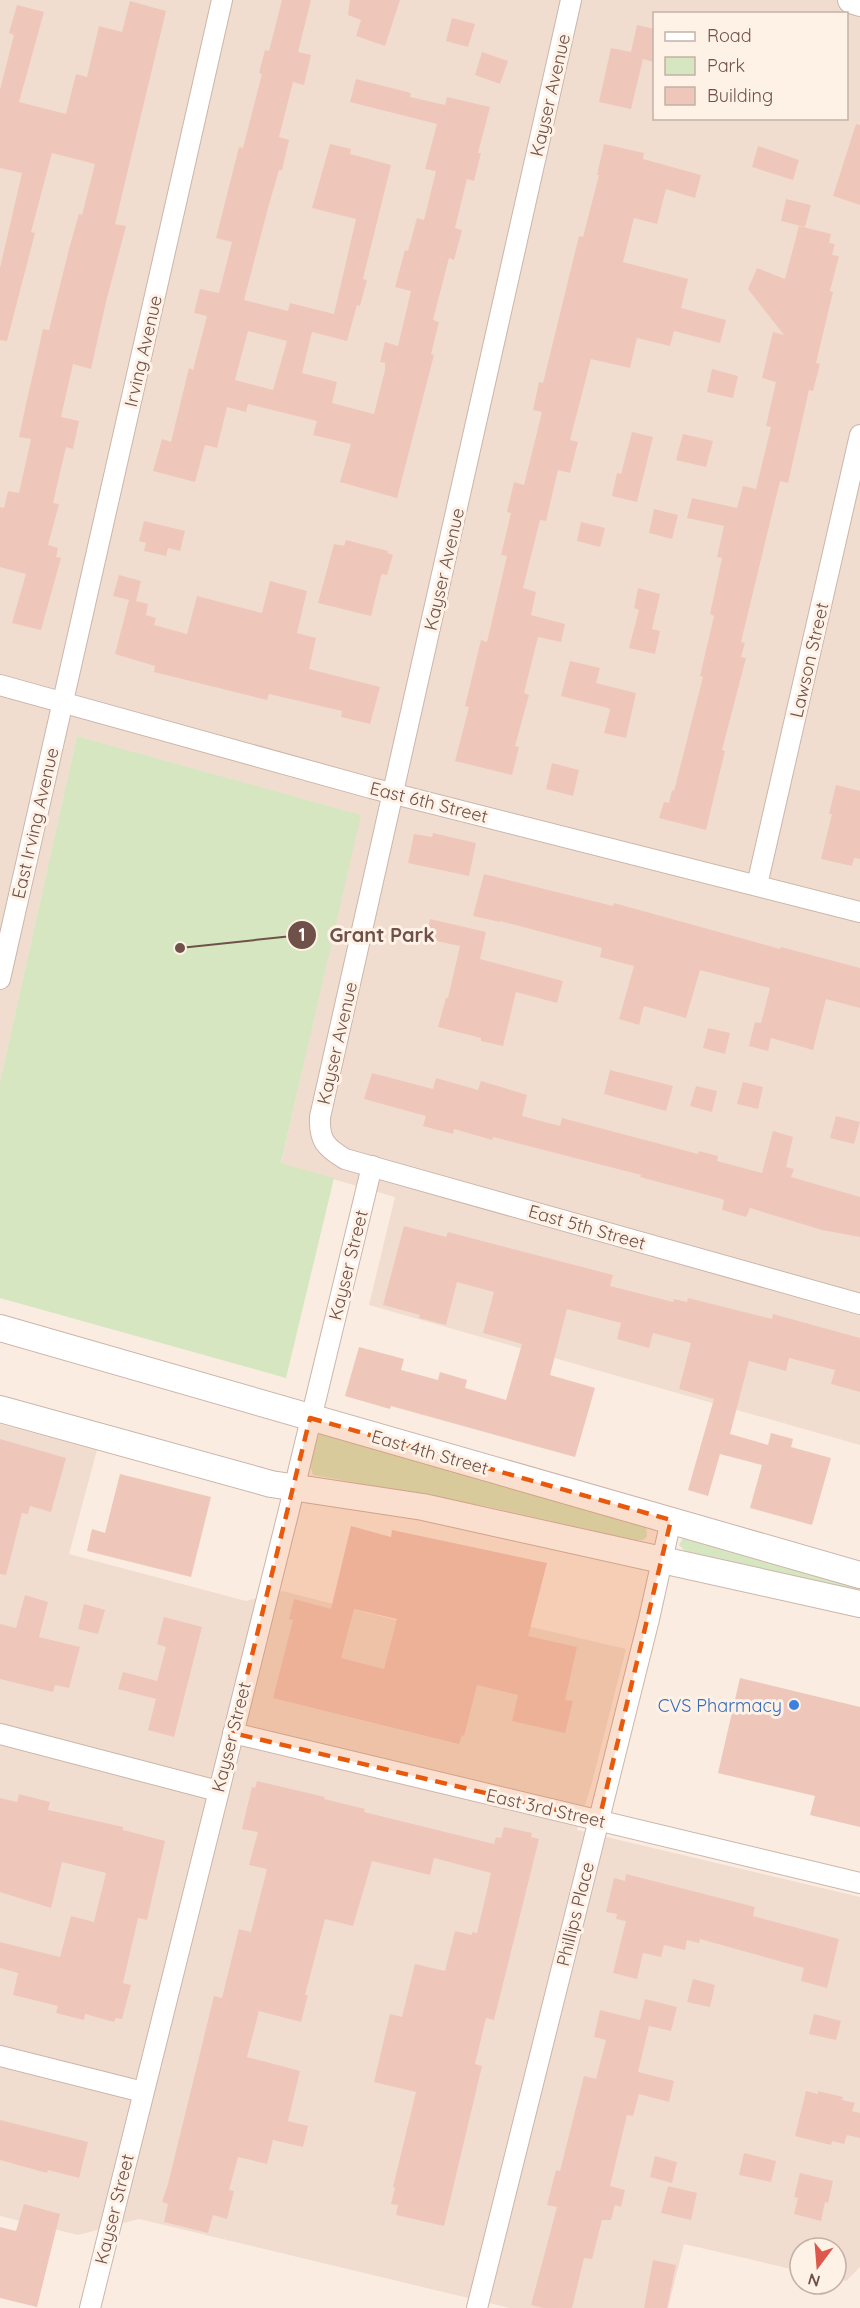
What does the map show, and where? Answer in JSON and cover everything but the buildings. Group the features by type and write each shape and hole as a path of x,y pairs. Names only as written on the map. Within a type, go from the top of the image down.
{"street":[{"name":"Irving Avenue","path":"63,702 222,0"},
{"name":"Kayser Avenue","path":"322,1138 320,1117 571,0"},
{"path":"851,0 860,3"},
{"name":"Lawson Street","path":"757,885 860,435"},
{"name":"East 6th Street","path":"0,685 393,793 860,912"},
{"name":"East Irving Avenue","path":"0,979 63,702"},
{"name":"East 5th Street","path":"322,1138 334,1152 345,1159 860,1304"},
{"name":"Kayser Street","path":"90,2308 372,1166"},
{"name":"East 4th Street","path":"0,1329 860,1575"},
{"path":"0,1408 245,1478 423,1507 860,1604"},
{"name":"Phillips Place","path":"477,2308 649,1618 671,1520"},
{"name":"East 3rd Street","path":"232,1733 860,1883"},
{"path":"0,1734 218,1791"},
{"path":"0,2056 143,2092"}],"highlighted area":[{"path":"310,1418 671,1520 599,1820 233,1733"}],"shaded area":[{"path":"0,0 860,0 860,1445 369,1305 395,1197 281,1164 360,815 77,736 0,1082"},
{"path":"0,1424 97,1450 69,1554 246,1601 282,1591 495,1645 502,1620 626,1649 591,1786 577,1830 860,1897 860,2267 848,2279 848,2236 788,2236 788,2268 684,2244 668,2308 510,2308 139,2219 78,2235 0,2216"}],"green space":[{"path":"77,736 361,815 281,1163 334,1178 286,1378 0,1298 0,1082"},
{"path":"319,1434 328,1434 646,1525 647,1536 643,1540 634,1540 490,1507 313,1475 310,1465"},
{"path":"684,1536 860,1583 860,1593 686,1552 679,1545"}],"place":[{"name":"Grant Park","path":"180,948"},
{"name":"CVS Pharmacy","path":"794,1705"}]}
